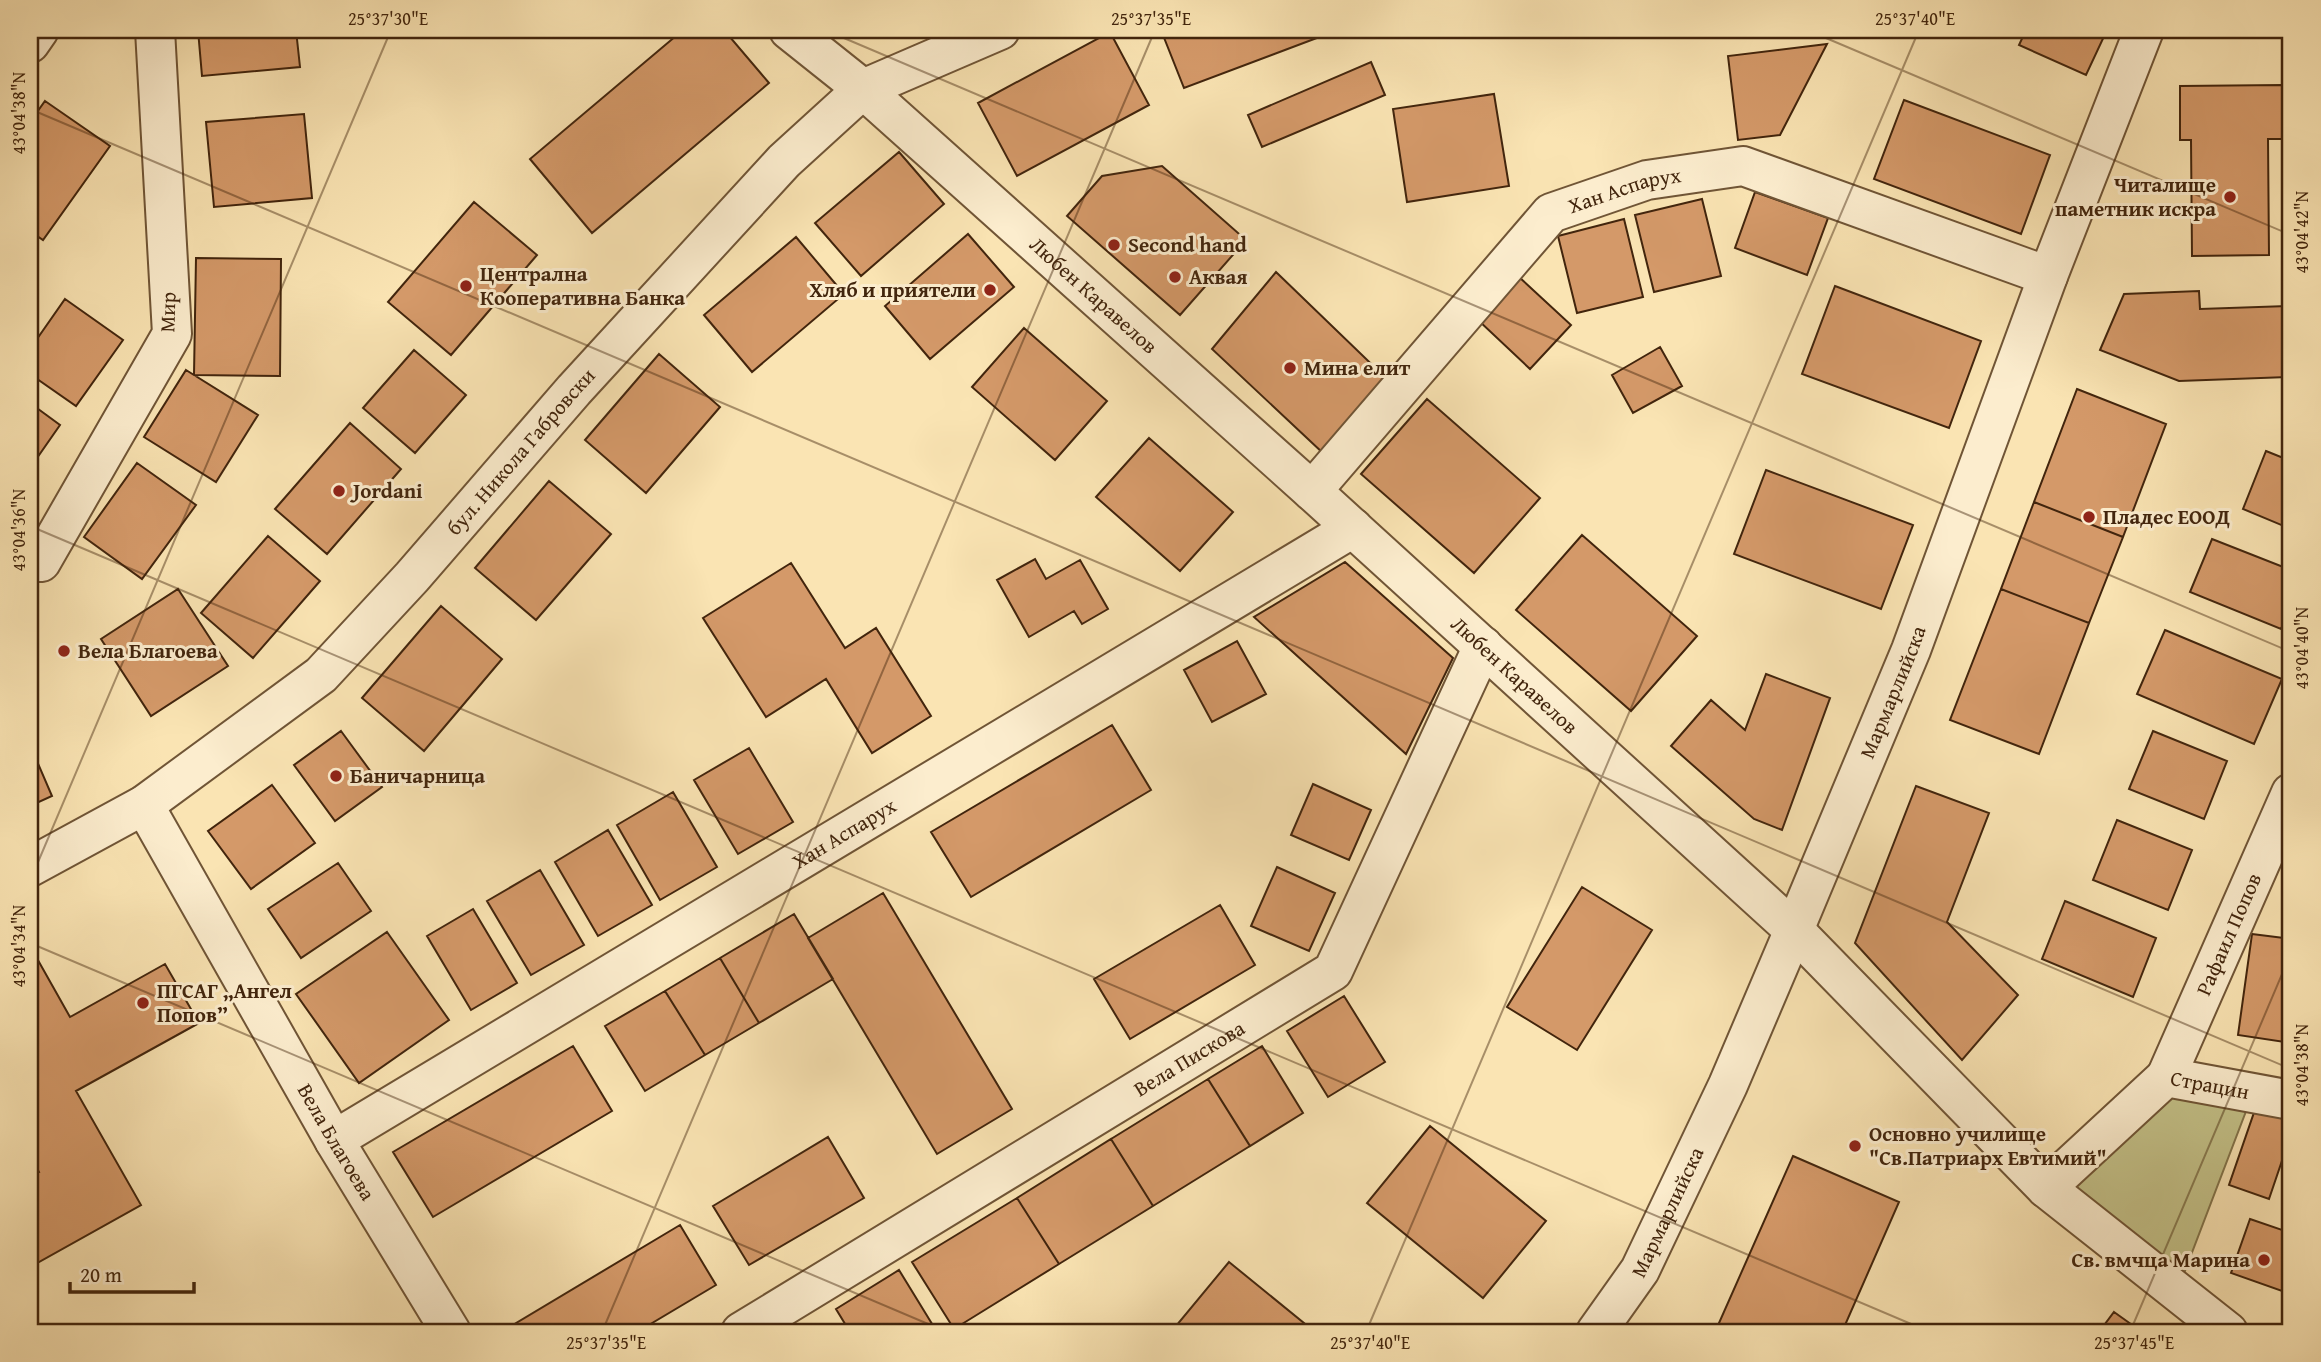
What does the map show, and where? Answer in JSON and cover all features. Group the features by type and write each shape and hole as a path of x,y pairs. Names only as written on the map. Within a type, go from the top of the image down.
{"street":[{"path":"30,43 40,30"},
{"name":"Мир","path":"35,558 172,334 155,30"},
{"name":"Любен Каравелов","path":"789,30 863,89 1312,491 1794,930 2046,1188 2228,1332"},
{"name":"бул. Никола Габровски","path":"30,867 144,805 321,675 412,577 574,390 784,162 863,89 1000,30"},
{"name":"Мармарлийска","path":"1596,1332 1640,1270 1728,1085 1794,930 1911,649 2048,276 2144,30"},
{"name":"Хан Аспарух","path":"1312,491 1550,213 1647,180 1743,166 2048,276"},
{"name":"Хан Аспарух","path":"334,1140 1353,528"},
{"name":"Вела Пискова","path":"741,1332 1333,971 1483,646"},
{"name":"Рафаил Попов","path":"2166,1077 2291,793"},
{"name":"Вела Благоева","path":"144,805 334,1140 451,1332"},
{"name":"Страцин","path":"2046,1188 2166,1077 2291,1100"}],"shaded area":[{"path":"2168,1090 2248,1106 2183,1276 2065,1188"}],"building":[{"path":"198,30 296,30 300,67 202,76"},
{"path":"683,30 724,30 769,83 592,233 530,159"},
{"path":"1161,30 1338,30 1184,88"},
{"path":"2026,30 2107,30 2086,75 2019,45"},
{"path":"1110,32 1149,105 1017,176 978,103"},
{"path":"1827,44 1780,135 1738,140 1728,56"},
{"path":"1371,62 1385,95 1262,147 1248,115"},
{"name":"Читалище паметник искра","path":"2282,85 2282,139 2268,139 2269,255 2192,256 2191,140 2180,140 2180,86"},
{"path":"1494,94 1509,186 1407,202 1393,109"},
{"path":"1904,100 2050,155 2021,234 1874,179"},
{"path":"45,101 110,146 43,240 30,231 30,122"},
{"path":"304,114 312,198 214,207 206,122"},
{"path":"899,152 944,204 861,276 815,223"},
{"name":"Аквая","path":"1162,166 1246,240 1180,315 1067,216 1102,176"},
{"path":"1755,192 1828,218 1807,275 1735,248"},
{"path":"1702,199 1721,276 1654,292 1635,215"},
{"path":"474,202 537,255 451,355 388,302"},
{"path":"1624,219 1643,297 1577,313 1558,236"},
{"path":"968,234 1014,287 930,359 885,306"},
{"path":"796,237 844,294 752,372 704,315"},
{"path":"196,258 281,259 280,376 194,375"},
{"path":"1276,272 1389,381 1324,454 1212,349"},
{"path":"1519,277 1571,325 1530,369 1478,320"},
{"path":"1835,286 1981,341 1949,428 1802,374"},
{"path":"2199,291 2200,309 2291,306 2291,377 2179,381 2100,350 2124,294"},
{"path":"65,299 123,340 76,406 30,374 30,349"},
{"path":"1024,328 1107,401 1055,460 972,387"},
{"path":"1660,347 1682,386 1633,413 1612,375"},
{"path":"414,350 466,395 415,453 363,408"},
{"path":"659,354 720,407 646,493 585,440"},
{"path":"186,370 258,415 216,482 144,437"},
{"path":"2077,389 2166,424 2123,537 2034,502"},
{"path":"1427,399 1540,498 1474,573 1361,474"},
{"path":"30,403 60,425 30,468"},
{"path":"350,423 401,469 327,554 275,509"},
{"path":"1149,438 1233,512 1180,571 1096,497"},
{"path":"2266,451 2291,461 2291,529 2243,509"},
{"path":"137,463 196,505 142,579 84,537"},
{"path":"1766,470 1913,525 1881,609 1734,554"},
{"path":"549,481 611,534 536,620 475,568"},
{"path":"2034,502 2123,537 2089,623 2001,589"},
{"path":"1582,535 1697,636 1631,711 1516,610"},
{"path":"268,536 320,581 253,658 201,613"},
{"path":"2212,539 2291,570 2291,603 2281,629 2190,592"},
{"path":"1035,559 1046,579 1080,560 1108,609 1082,624 1074,611 1029,637 997,580"},
{"path":"1345,562 1453,658 1406,754 1254,617"},
{"path":"791,563 845,648 876,628 931,716 872,753 826,679 766,717 703,618"},
{"path":"178,589 228,666 151,716 101,639"},
{"path":"2001,589 2089,623 2039,754 1950,720"},
{"path":"441,606 502,659 424,751 362,698"},
{"path":"2165,630 2282,679 2254,744 2137,694"},
{"path":"1237,641 1266,694 1212,722 1184,670"},
{"path":"1766,674 1830,698 1782,830 1754,819 1671,746 1711,700 1745,730"},
{"path":"1112,725 1151,790 971,897 931,832"},
{"path":"341,731 382,787 335,821 294,765"},
{"path":"2153,731 2227,761 2204,819 2129,789"},
{"path":"30,745 52,796 30,806"},
{"path":"749,748 793,822 738,854 694,780"},
{"path":"1313,784 1371,810 1349,860 1291,835"},
{"path":"272,785 315,843 251,889 208,831"},
{"path":"1916,786 1989,813 1947,922 2018,995 1962,1060 1855,943"},
{"path":"673,792 717,867 660,900 617,825"},
{"path":"2117,820 2192,850 2168,910 2093,880"},
{"path":"608,830 652,905 598,936 555,862"},
{"path":"338,863 371,911 301,958 268,909"},
{"path":"1277,867 1335,893 1309,951 1251,926"},
{"path":"540,870 584,945 531,975 487,901"},
{"path":"1582,887 1652,930 1577,1050 1507,1007"},
{"path":"883,893 1012,1109 937,1154 808,938"},
{"path":"2065,901 2156,938 2133,997 2042,959"},
{"path":"1220,905 1255,965 1130,1039 1094,979"},
{"path":"473,909 517,983 471,1010 427,936"},
{"path":"794,914 833,979 759,1023 720,958"},
{"path":"387,932 449,1020 359,1083 296,994"},
{"path":"2252,934 2291,939 2291,1043 2238,1035"},
{"path":"30,946 70,1017 165,964 199,1023 76,1091 141,1205 30,1267 30,1176 39,1172 30,1156"},
{"path":"720,958 759,1023 705,1055 665,991"},
{"path":"665,991 705,1055 645,1091 605,1026"},
{"path":"1344,996 1385,1062 1328,1097 1287,1031"},
{"path":"573,1046 612,1111 433,1217 393,1152"},
{"path":"1262,1046 1303,1113 1250,1146 1208,1079"},
{"path":"1208,1079 1250,1146 1153,1206 1111,1139"},
{"path":"2258,1101 2291,1108 2291,1150 2286,1149 2269,1199 2229,1185"},
{"path":"1430,1126 1546,1221 1483,1298 1367,1203"},
{"path":"828,1137 864,1198 749,1265 713,1206"},
{"path":"1111,1139 1153,1206 1059,1264 1017,1198"},
{"path":"1793,1156 1899,1202 1842,1332 1715,1332"},
{"path":"1017,1198 1059,1264 954,1329 912,1262"},
{"name":"Св. вмчца Марина","path":"2250,1219 2291,1233 2291,1311 2283,1308 2288,1293 2231,1273"},
{"path":"680,1225 716,1285 637,1332 501,1332"},
{"path":"1229,1262 1315,1332 1171,1332"},
{"path":"899,1270 937,1332 850,1332 836,1309"},
{"path":"2114,1312 2142,1332 2099,1332"}],"place":[{"name":"Читалище паметник искра","path":"2230,197"},
{"name":"Second hand","path":"1114,245"},
{"name":"Аквая","path":"1175,277"},
{"name":"Централна Кооперативна Банка","path":"466,286"},
{"name":"Хляб и приятели","path":"990,290"},
{"name":"Мина елит","path":"1290,368"},
{"name":"Jordani","path":"339,491"},
{"name":"Пладес ЕООД","path":"2089,517"},
{"name":"Вела Благоева","path":"64,651"},
{"name":"Баничарница","path":"336,776"},
{"name":"ПГСАГ „Ангел Попов”","path":"143,1003"},
{"name":"Основно училище \"Св.Патриарх Евтимий\"","path":"1855,1146"},
{"name":"Св. вмчца Марина","path":"2264,1260"}]}
